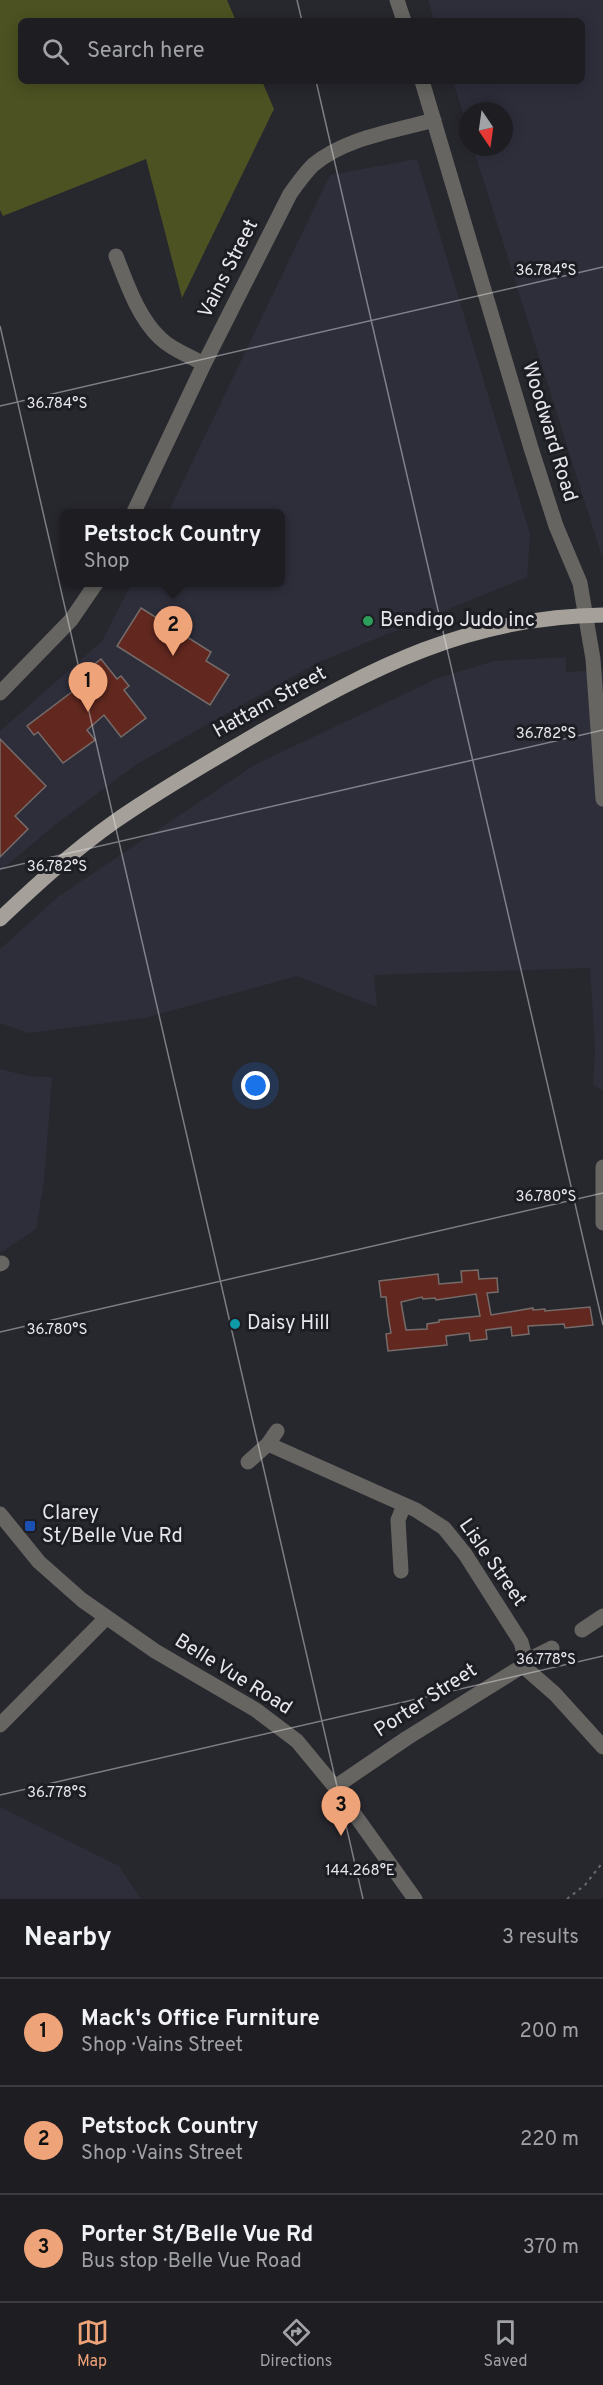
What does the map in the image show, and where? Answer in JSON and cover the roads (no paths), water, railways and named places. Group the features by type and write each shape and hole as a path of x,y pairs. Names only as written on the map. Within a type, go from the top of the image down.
{"main road":[{"name":"Hattam Street","path":"0,919 83,846 152,796 286,718 375,670 449,639 486,629 544,618 603,615"}],"street":[{"path":"397,0 403,18"},
{"name":"Woodward Road","path":"423,84 531,448 556,526 578,577 593,659 603,800"},
{"name":"Vains Street","path":"135,509 204,364 290,194 301,178 313,166 342,147 434,120"},
{"path":"116,256 129,288 150,326 171,347 204,364"},
{"path":"0,693 50,644 71,620 94,587"},
{"path":"603,1167 603,1223"},
{"path":"248,1461 268,1444 277,1431"},
{"name":"Lisle Street","path":"268,1444 431,1518 453,1539 521,1642 524,1664 603,1747"},
{"path":"402,1573 398,1520 404,1505"},
{"name":"Belle Vue Road","path":"0,1514 20,1542 39,1562 82,1600 155,1651 276,1724 309,1754 415,1899"},
{"path":"582,1630 603,1616"},
{"path":"0,1725 106,1618"},
{"name":"Porter Street","path":"335,1787 407,1738 552,1648"}],"place":[{"name":"Bendigo Judo inc","path":"368,621"},
{"name":"Petstock Country","path":"173,656"},
{"name":"Mack's Office Furniture","path":"88,712"},
{"name":"Daisy Hill","path":"235,1324"},
{"name":"Clarey St/Belle Vue Rd","path":"30,1526"},
{"name":"Porter St/Belle Vue Rd","path":"341,1836"}]}
